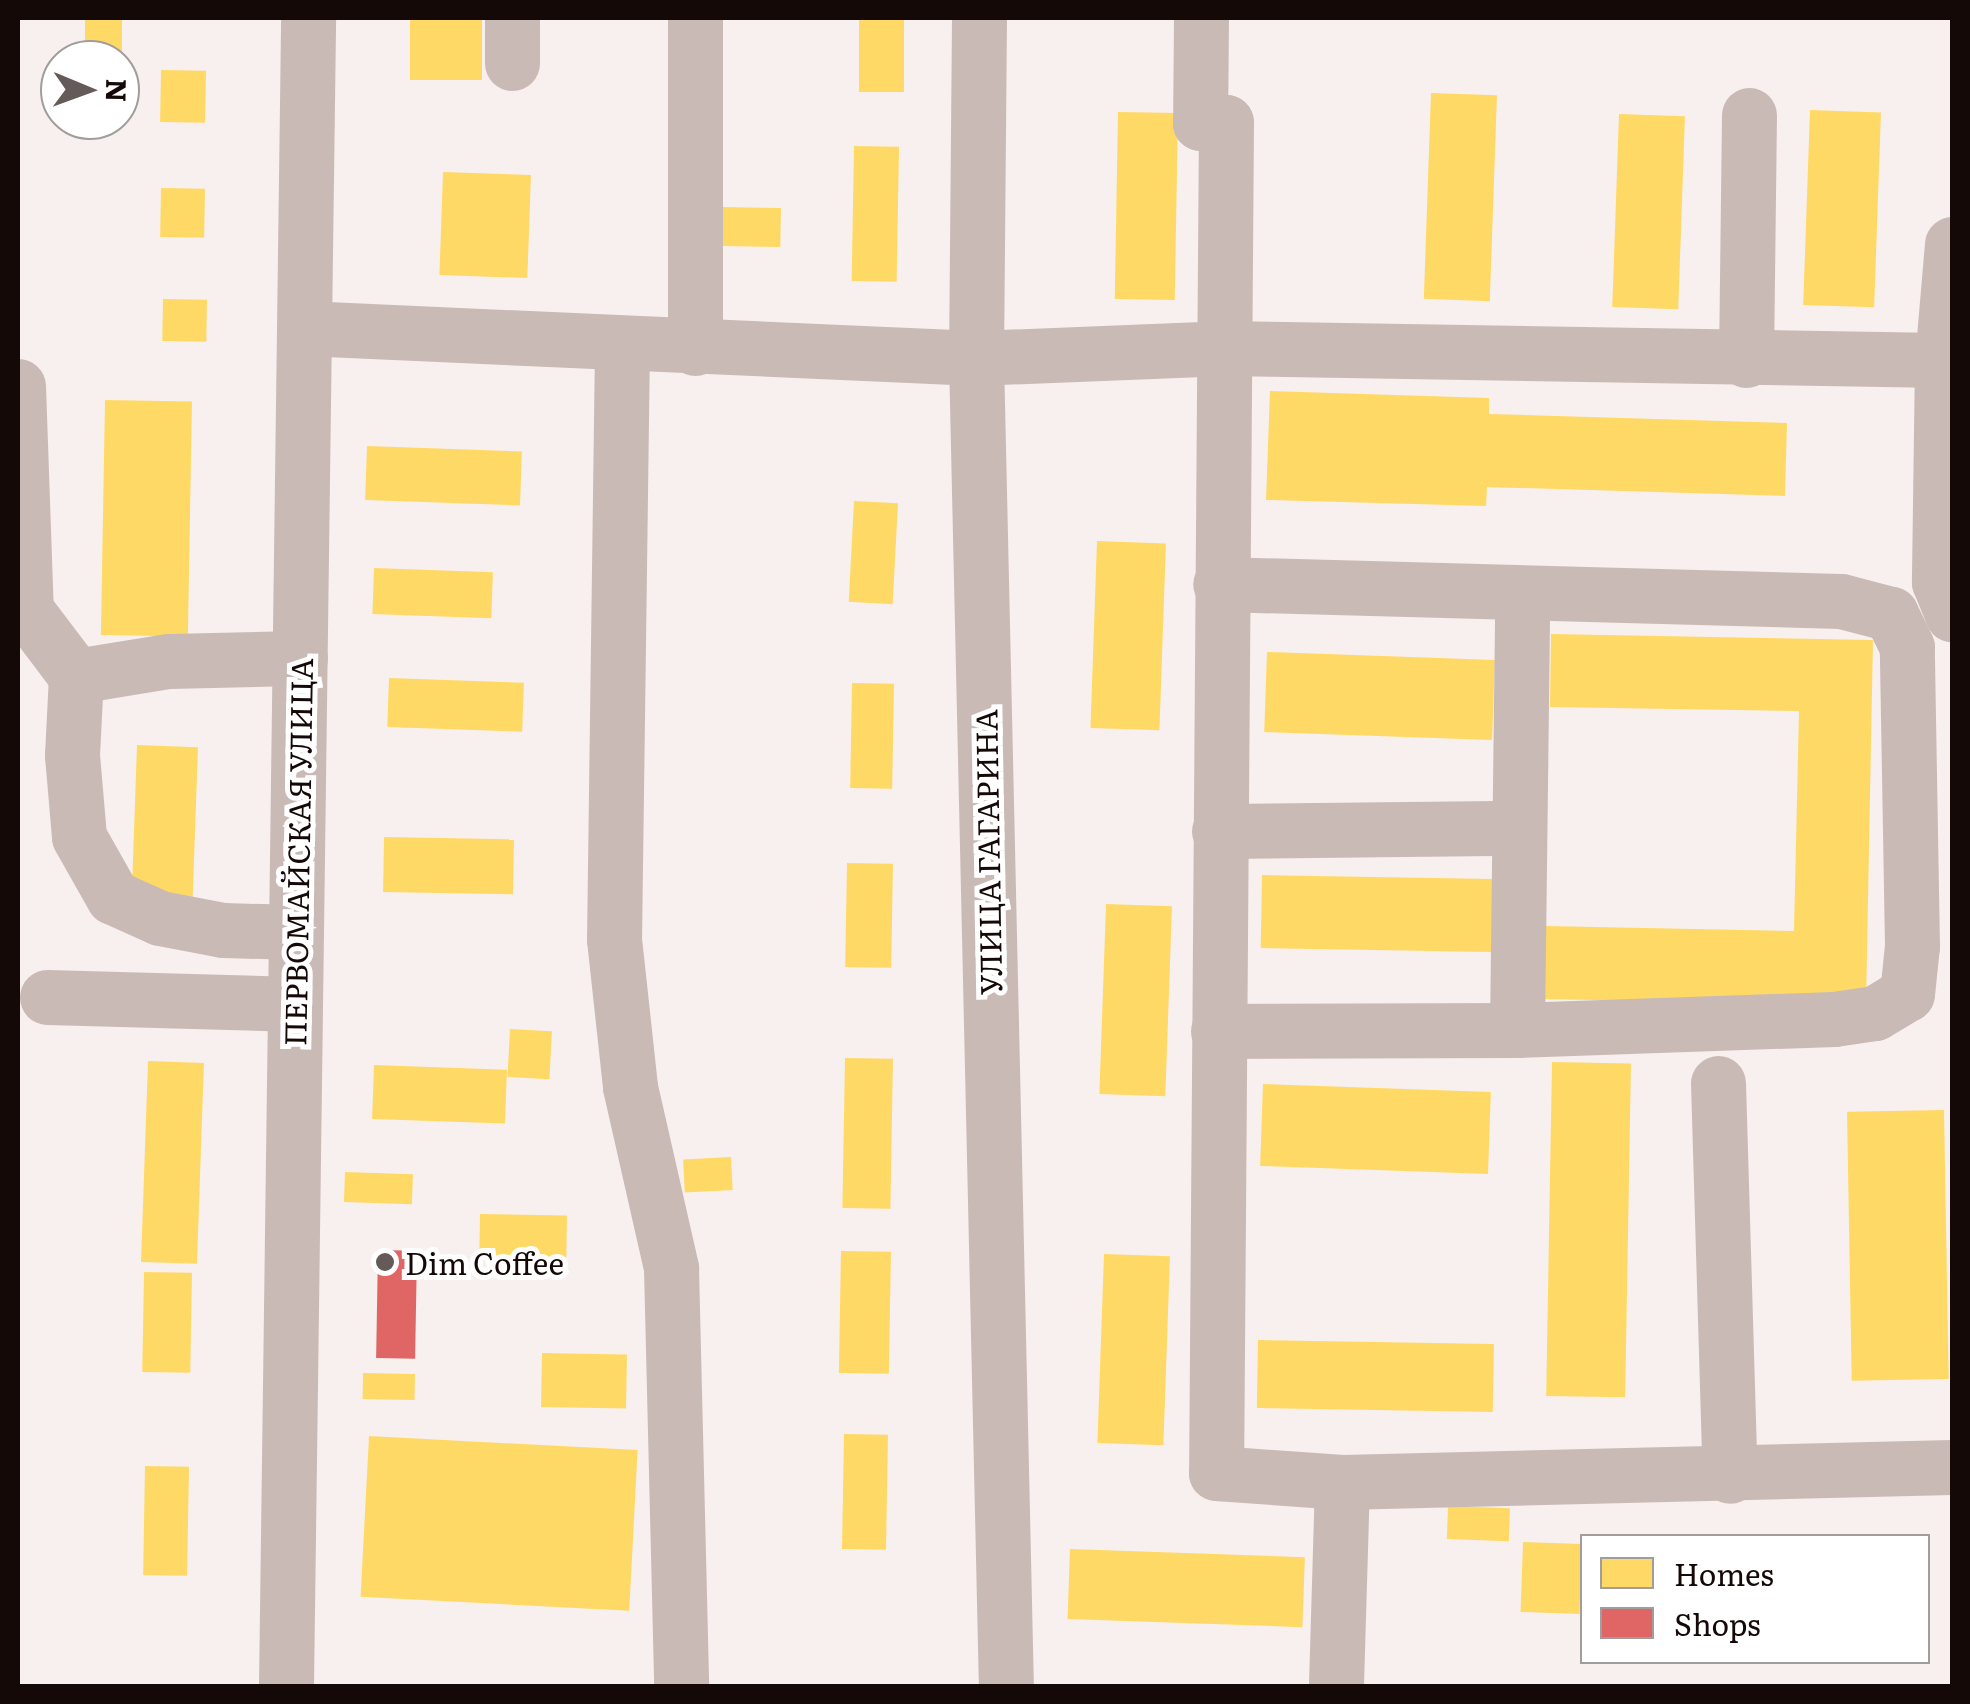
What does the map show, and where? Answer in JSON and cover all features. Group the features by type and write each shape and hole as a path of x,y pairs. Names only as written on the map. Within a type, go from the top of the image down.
{"street":[{"name":"ПЕРВОМАЙСКАЯ УЛИЦА","path":"286,1686 308,18"},
{"path":"695,18 695,348"},
{"name":"УЛИЦА ГАГАРИНА","path":"979,18 976,358 1006,1686"},
{"path":"1201,18 1200,123 1226,122 1221,348 1216,1473 1342,1482 1730,1476 1952,1466"},
{"path":"1746,360 1750,115"},
{"path":"1952,244 1942,360 1939,582 1952,614"},
{"path":"304,328 622,346 976,358 1221,348 1540,350 1746,360 1942,360"},
{"path":"622,346 614,939 630,1088 671,1268 681,1686"},
{"path":"18,386 26,610 76,676 72,755 79,837 114,897 191,924 296,932"},
{"path":"1218,1031 1517,1030 1834,1020 1876,1013 1930,995 1907,647 1891,614 1841,601 1522,596 1220,584"},
{"path":"1517,1030 1522,596"},
{"path":"76,676 193,660 300,658"},
{"path":"1219,831 1519,828"},
{"path":"47,997 295,1004"},
{"path":"1718,1082 1730,1476"},
{"path":"1336,1686 1342,1482"}],"building: Homes":[{"path":"85,18 122,18 122,40 85,40"},
{"path":"410,18 482,18 482,80 410,80"},
{"path":"859,18 904,18 904,92 859,92"},
{"path":"161,70 206,71 205,123 160,122"},
{"path":"1431,93 1497,95 1490,301 1424,299"},
{"path":"1810,110 1881,112 1874,307 1803,305"},
{"path":"1118,112 1178,113 1175,300 1115,299"},
{"path":"1619,114 1685,116 1678,309 1612,307"},
{"path":"854,146 899,147 897,282 852,281"},
{"path":"443,172 531,175 527,278 439,275"},
{"path":"161,188 205,189 204,238 160,237"},
{"path":"723,207 781,208 780,247 722,246"},
{"path":"163,299 207,300 206,342 162,341"},
{"path":"1270,391 1489,398 1489,414 1787,423 1785,496 1487,487 1486,506 1266,500"},
{"path":"105,400 192,402 188,636 101,635"},
{"path":"367,446 522,451 520,505 365,500"},
{"path":"854,501 898,503 893,604 849,602"},
{"path":"1097,541 1166,543 1159,730 1090,728"},
{"path":"374,568 493,572 491,618 372,614"},
{"path":"1551,634 1873,640 1866,1005 1544,999 1546,926 1794,931 1799,711 1550,707"},
{"path":"1267,652 1495,660 1492,740 1264,732"},
{"path":"389,678 524,683 522,732 387,727"},
{"path":"852,683 894,684 892,789 850,788"},
{"path":"137,745 198,747 193,901 132,899"},
{"path":"384,837 514,839 513,894 383,892"},
{"path":"847,863 893,864 891,968 845,967"},
{"path":"1262,875 1493,879 1492,952 1261,948"},
{"path":"1106,904 1172,906 1165,1096 1099,1094"},
{"path":"510,1029 552,1031 549,1079 507,1077"},
{"path":"845,1058 893,1059 890,1209 842,1208"},
{"path":"148,1061 204,1063 197,1264 141,1262"},
{"path":"1552,1062 1631,1063 1625,1397 1546,1396"},
{"path":"374,1065 507,1070 505,1124 372,1119"},
{"path":"1263,1084 1491,1092 1488,1174 1260,1166"},
{"path":"1944,1110 1949,1379 1852,1381 1847,1112"},
{"path":"731,1157 733,1190 685,1192 683,1160"},
{"path":"345,1172 413,1174 412,1204 344,1202"},
{"path":"480,1214 567,1216 566,1258 479,1256"},
{"path":"841,1251 891,1252 889,1374 839,1373"},
{"path":"1104,1254 1170,1256 1163,1445 1097,1443"},
{"path":"144,1272 192,1273 190,1373 142,1372"},
{"path":"1258,1340 1494,1344 1493,1412 1257,1408"},
{"path":"542,1353 627,1354 626,1408 541,1407"},
{"path":"363,1373 415,1374 415,1400 363,1399"},
{"path":"844,1434 888,1435 886,1550 842,1549"},
{"path":"369,1436 638,1450 629,1611 361,1597"},
{"path":"145,1466 189,1467 187,1576 143,1575"},
{"path":"1448,1506 1510,1508 1509,1541 1447,1539"},
{"path":"1523,1542 1580,1544 1580,1614 1521,1612"},
{"path":"1070,1549 1305,1557 1302,1627 1068,1619"}],"building: Shops":[{"path":"378,1250 417,1251 415,1359 376,1358"}],"place":[{"name":"Dim Coffee","path":"385,1262"}]}
